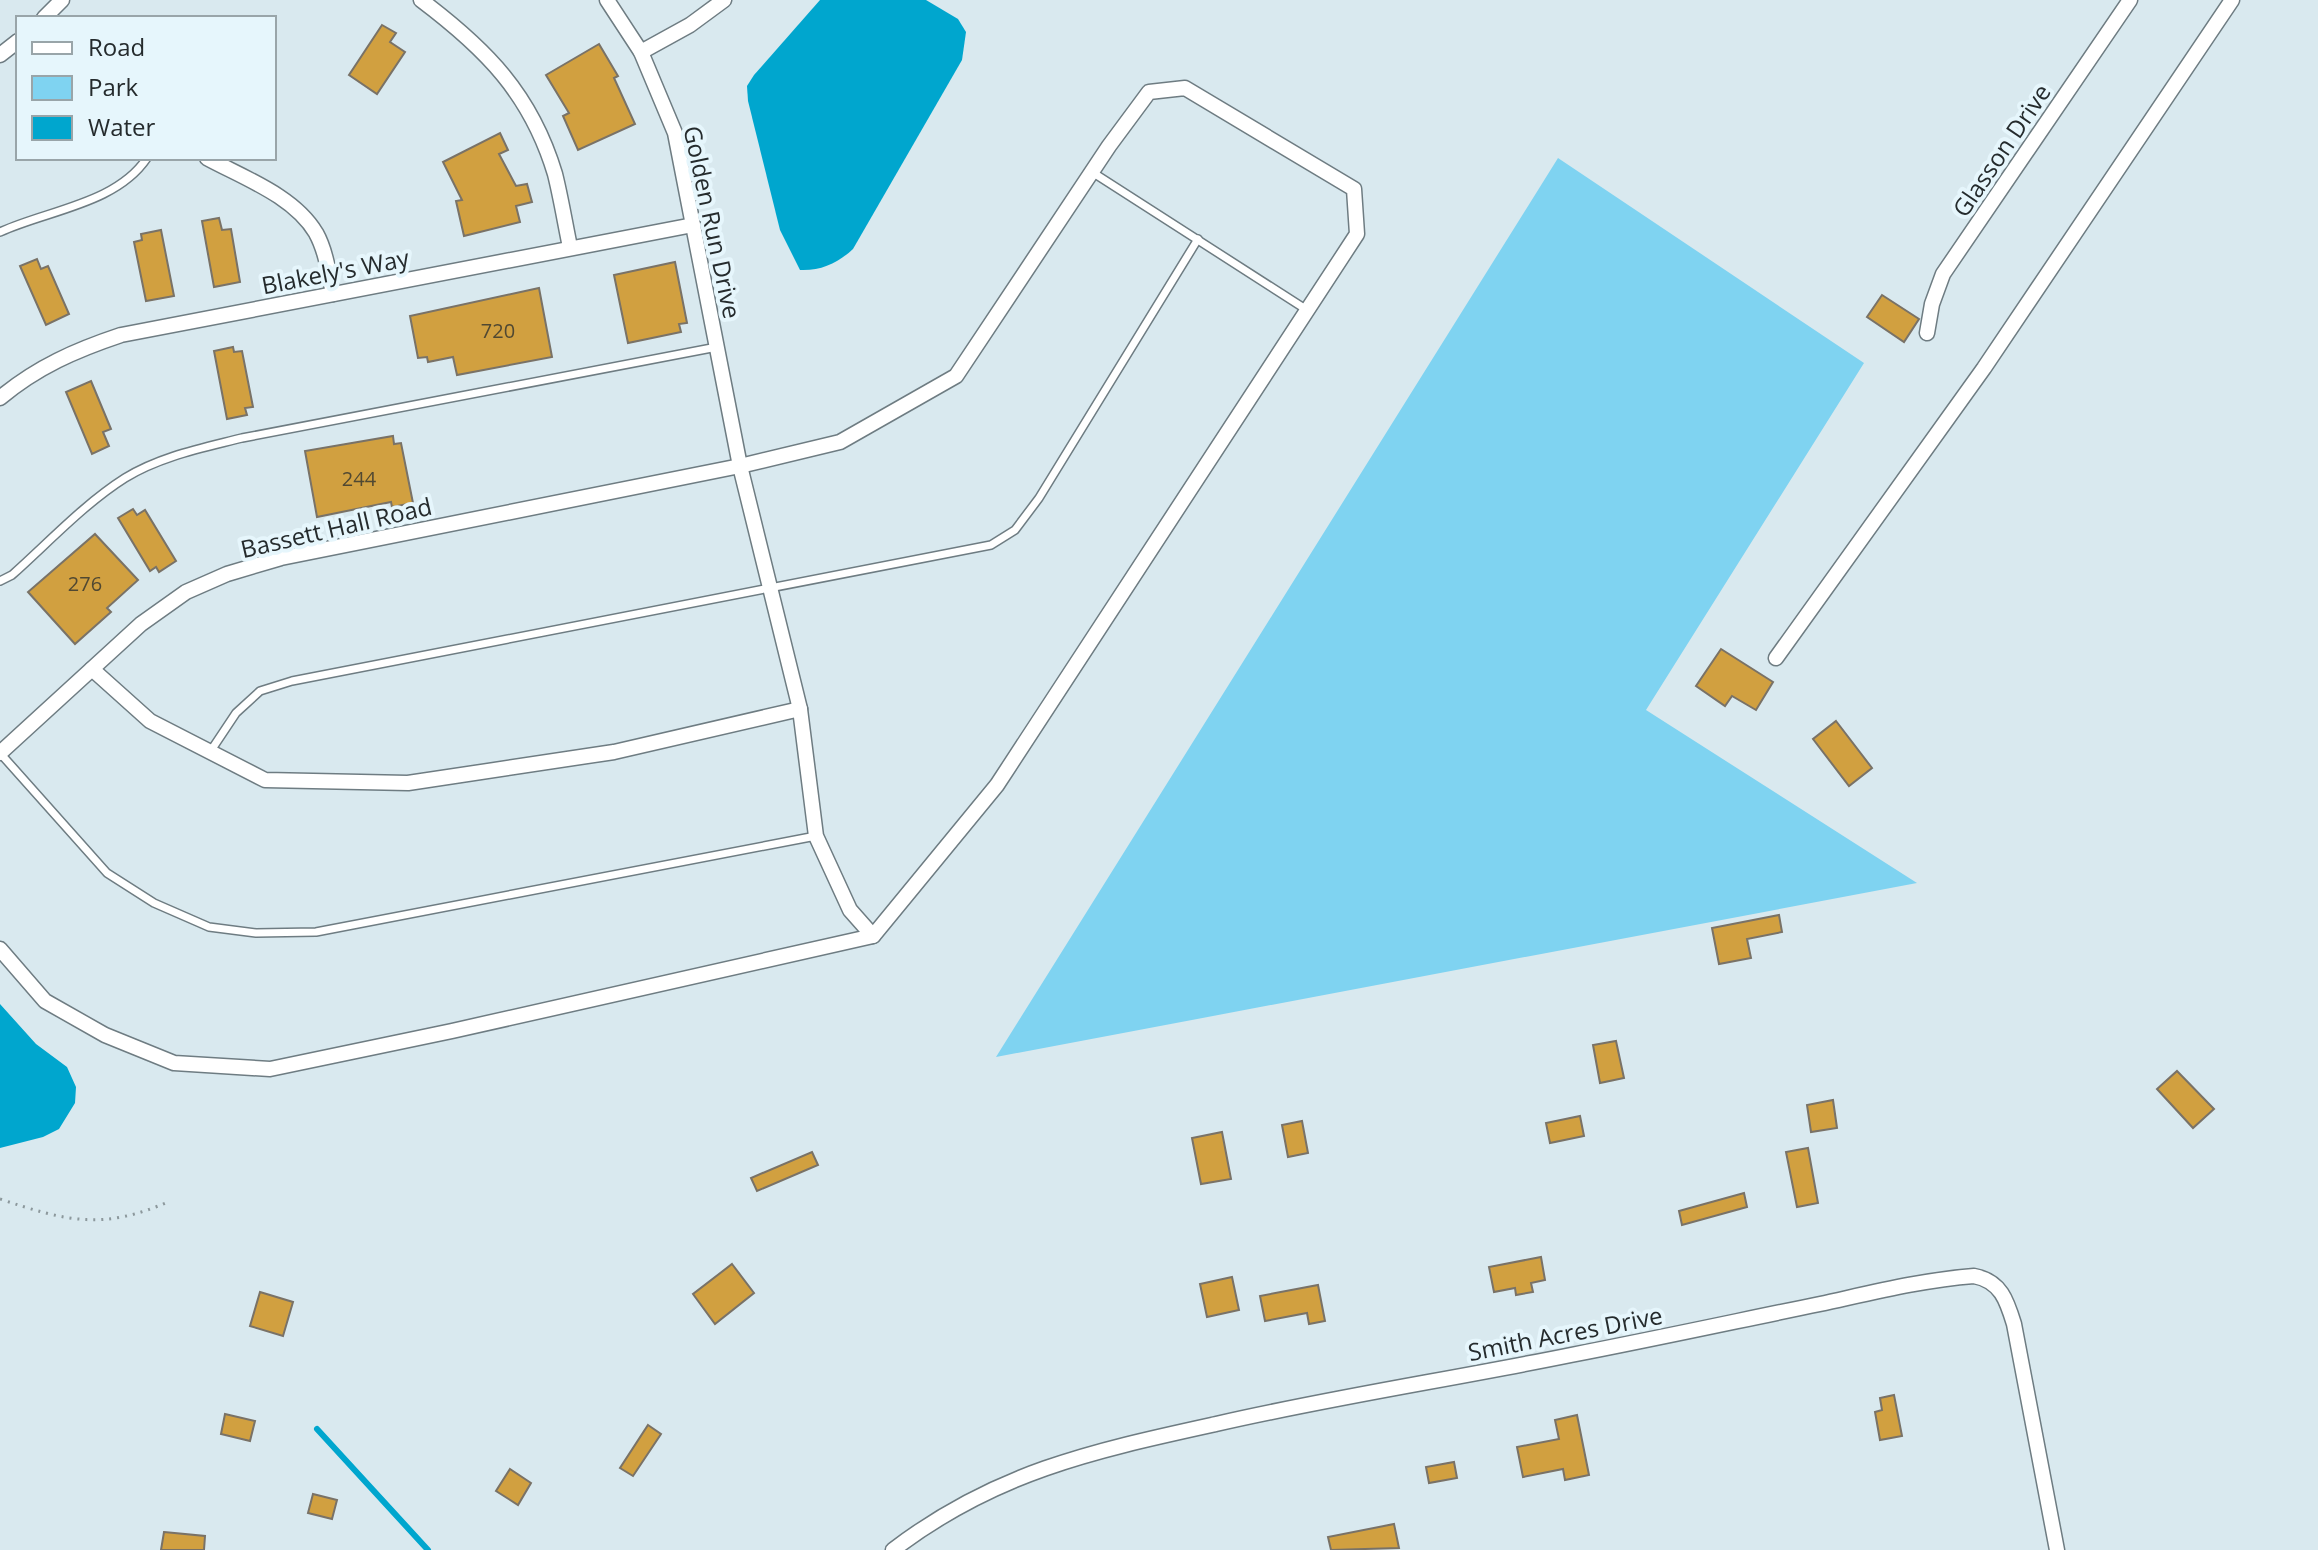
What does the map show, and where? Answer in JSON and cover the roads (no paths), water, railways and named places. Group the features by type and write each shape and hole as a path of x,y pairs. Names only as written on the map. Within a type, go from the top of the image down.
{"street":[{"path":"46,16 62,0"},
{"path":"421,0 465,33 504,73 537,126 555,175 570,247"},
{"name":"Golden Run Drive","path":"607,0 641,52 675,133 740,466 800,709 816,836 850,910 873,936"},
{"path":"641,52 690,25 724,0"},
{"name":"Glasson Drive","path":"1927,333 1932,304 1943,274 2130,0"},
{"path":"1776,658 1984,368 2232,0"},
{"path":"0,55 16,43"},
{"name":"Bassett Hall Road","path":"0,753 141,624 186,592 227,574 296,555 740,466 840,442 956,376 1149,92 1185,88 1354,189 1357,234 1307,310"},
{"path":"210,160 302,213 317,235 333,294"},
{"name":"Blakely's Way","path":"0,398 24,377 75,350 121,335 693,225"},
{"path":"0,949 45,1001 105,1035 174,1063 270,1069 873,936 997,785 1307,310"},
{"path":"92,669 150,721 265,780 408,783 614,752 800,709"},
{"name":"Smith Acres Drive","path":"893,1550 997,1485 1078,1456 1264,1413 1974,1276 1988,1279 2000,1291 2014,1324 2057,1550"}],"lane":[{"path":"0,232 108,192 137,173 146,160"},
{"path":"1092,172 1307,310"},
{"path":"210,752 236,713 260,691 271,687 991,545 1015,530 1039,498 1198,239"},
{"path":"0,581 12,575 124,479 189,451 242,438 717,347"},
{"path":"0,753 107,873 154,903 209,927 256,933 316,932 816,836"}],"water":[{"path":"820,0 926,0 958,19 966,32 962,60 853,249 829,265 800,270 780,230 747,86"},
{"path":"0,1004 36,1044 67,1067 76,1087 75,1103 59,1129 43,1137 0,1148"}],"waterway":[{"path":"317,1429 428,1550"}]}
